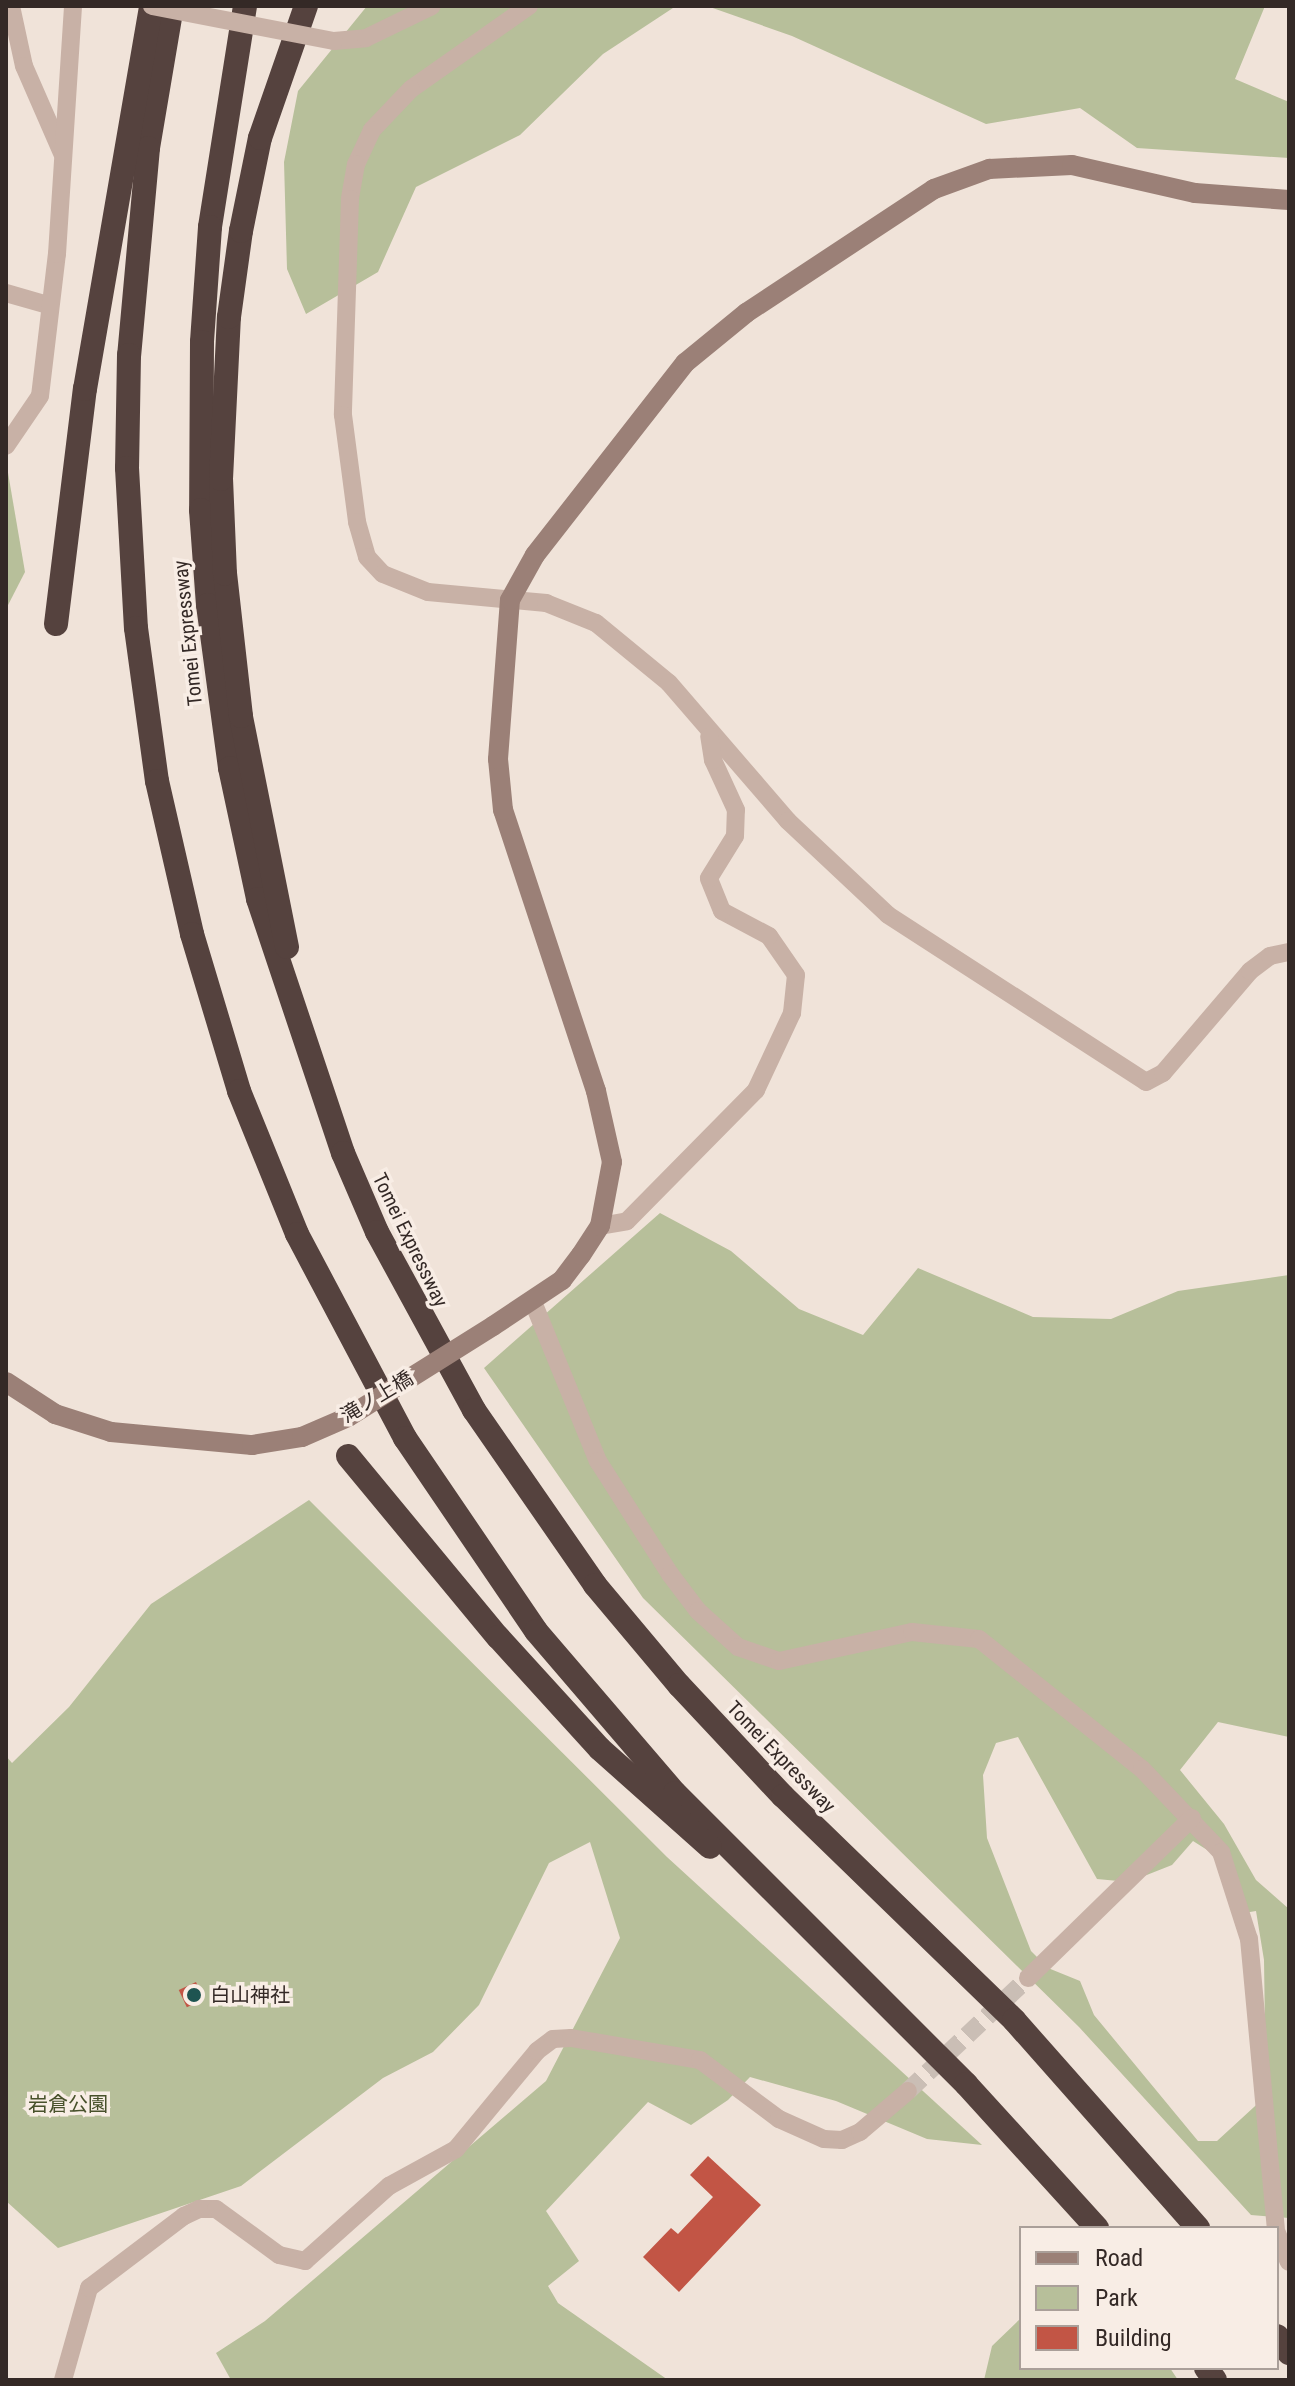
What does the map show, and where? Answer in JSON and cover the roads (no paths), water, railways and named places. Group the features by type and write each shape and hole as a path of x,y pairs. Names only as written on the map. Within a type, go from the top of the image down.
{"highway":[{"path":"56,624 85,389 151,6"},
{"path":"172,6 134,266 128,411 130,555 157,781 192,934 239,1091 326,1295 455,1518 536,1631 616,1727 779,1900 966,2084 1095,2226"},
{"name":"Tomei Expressway","path":"245,6 210,227 200,411 201,510 217,693 258,899 307,1059 377,1232 421,1319 519,1481 587,1574 679,1685 783,1796 1014,2020 1196,2226"},
{"path":"306,6 260,138 241,231 229,317 221,479 225,574 241,716 307,1059"},
{"path":"348,1456 498,1637 600,1749 673,1818 779,1900"}],"street":[{"path":"11,6 24,66 62,153"},
{"path":"6,446 40,396 48,305 57,254 73,6"},
{"path":"151,6 334,41 366,38 432,6"},
{"path":"529,6 411,89 372,130 356,164 350,199 343,415 357,522 367,557 383,574 428,592 546,603 596,623 669,683 709,736 788,821 888,915 1146,1082 1163,1073 1250,971 1270,956 1289,952"},
{"path":"709,736 713,760 736,810 735,836 709,878 722,911 769,936 796,975 792,1013 756,1090 627,1221 600,1226 612,1162 607,1130 503,810 498,759 510,600 535,555 633,422 685,363 746,313 934,189 989,169 1072,165 1195,193 1289,200"},
{"path":"6,293 48,305"},
{"name":"滝ノ上橋","path":"6,1382 55,1414 111,1432 252,1445 302,1437 348,1417 533,1302 562,1280 600,1226"},
{"path":"533,1302 598,1461 670,1574 698,1611 738,1647 779,1661 912,1632 979,1639 1142,1769 1192,1818 1221,1852 1249,1939 1276,2226"},
{"path":"1028,1978 1192,1818"},
{"path":"63,2380 89,2288 184,2216 199,2209 216,2209 279,2255 305,2261 389,2186 456,2149 537,2051 553,2039 571,2038 700,2060 775,2117 803,2133 842,2140 885,2115 908,2091"},
{"path":"763,2133 775,2117"},
{"path":"1279,2237 1289,2262"}],"tunnel":[{"path":"908,2091 1028,1978"}],"place":[{"name":"白山神社","path":"194,1995"}],"park label":[{"name":"岩倉公園","path":"68,2104"}]}
